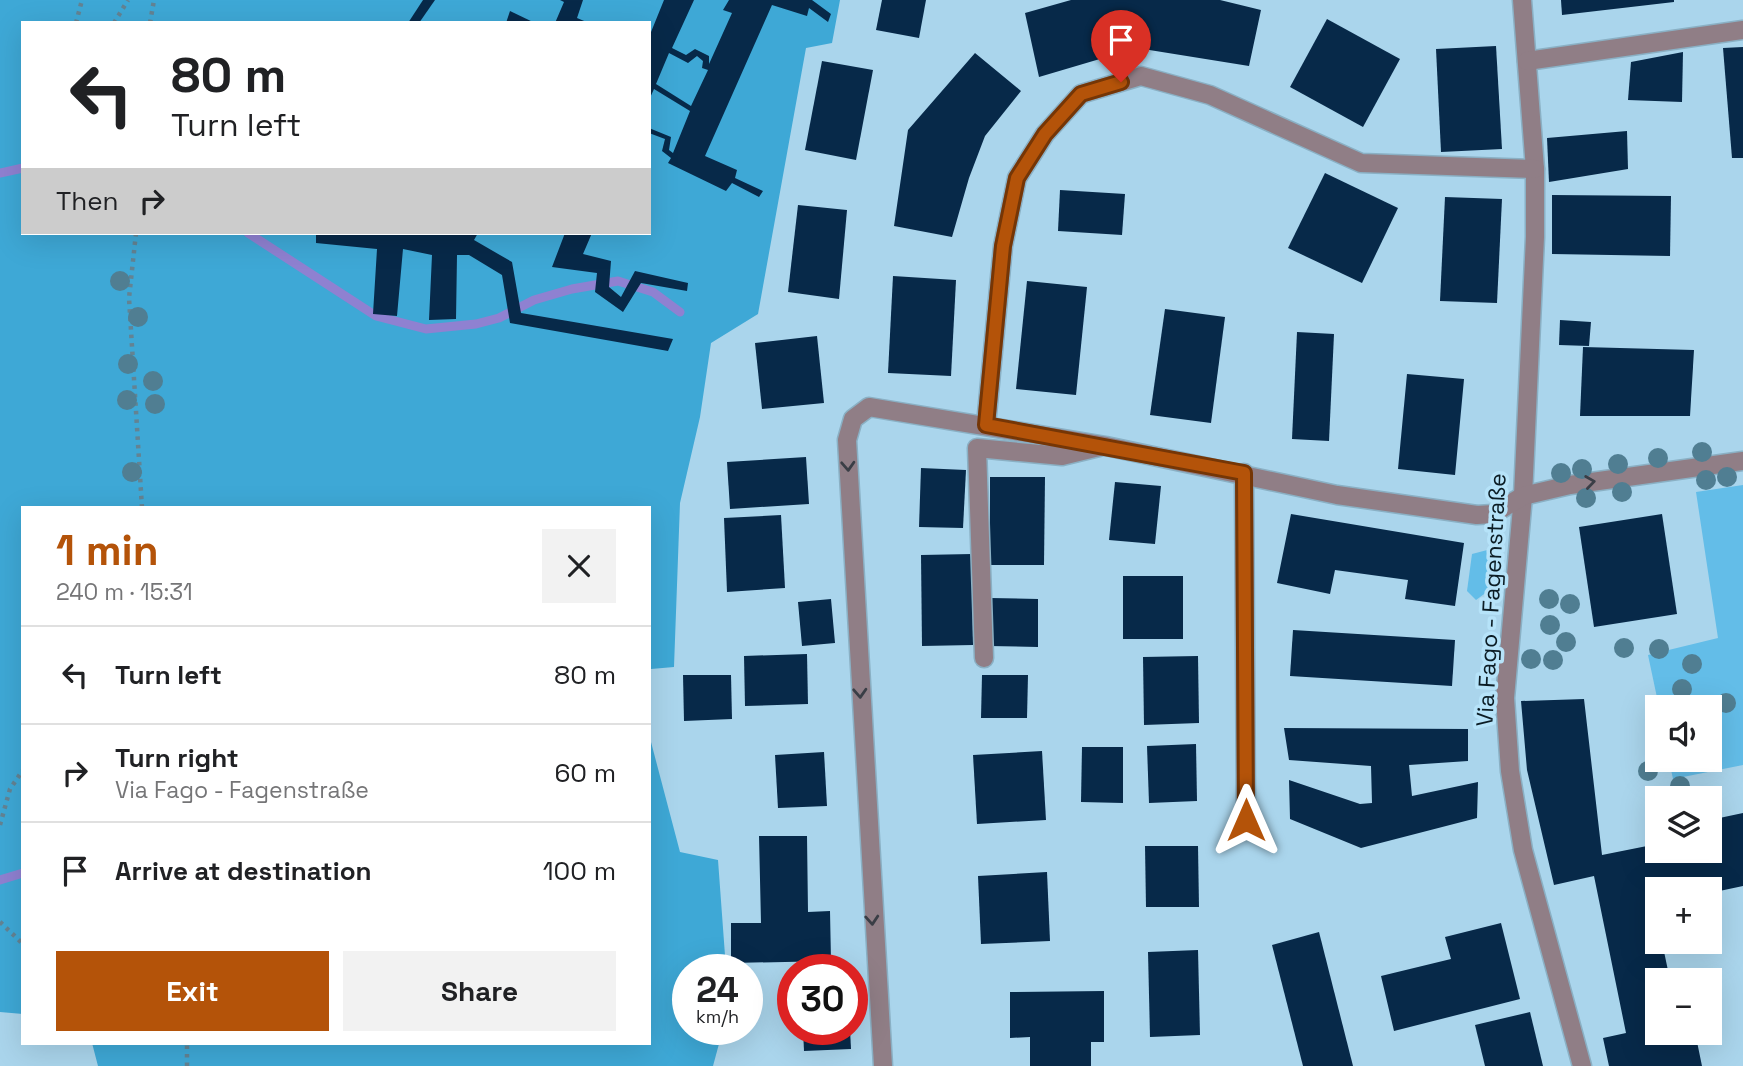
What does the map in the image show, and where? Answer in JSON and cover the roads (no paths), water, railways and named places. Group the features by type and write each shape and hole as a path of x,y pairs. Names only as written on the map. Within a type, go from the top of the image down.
{"street":[{"name":"Via Fago - Fagenstraße","path":"1522,0 1535,169 1535,237 1523,496 1505,698 1510,771 1523,850 1582,1066"},
{"path":"1527,61 1743,30"},
{"path":"986,425 1003,246 1017,178 1045,134 1081,94 1141,76 1210,95 1361,163 1535,169"},
{"path":"883,1066 847,440 853,419 869,407 1106,446 1244,473 1337,495 1477,515 1493,514 1523,496 1570,485 1743,461"},
{"path":"984,658 977,448 1062,456 1106,446"},
{"path":"1244,473 1246,820"}],"waterway":[{"path":"0,173 21,168"},
{"path":"251,235 376,316 426,329 476,324 499,318 534,300 572,289 618,281 653,292 680,312"},
{"path":"0,880 21,874"}]}
